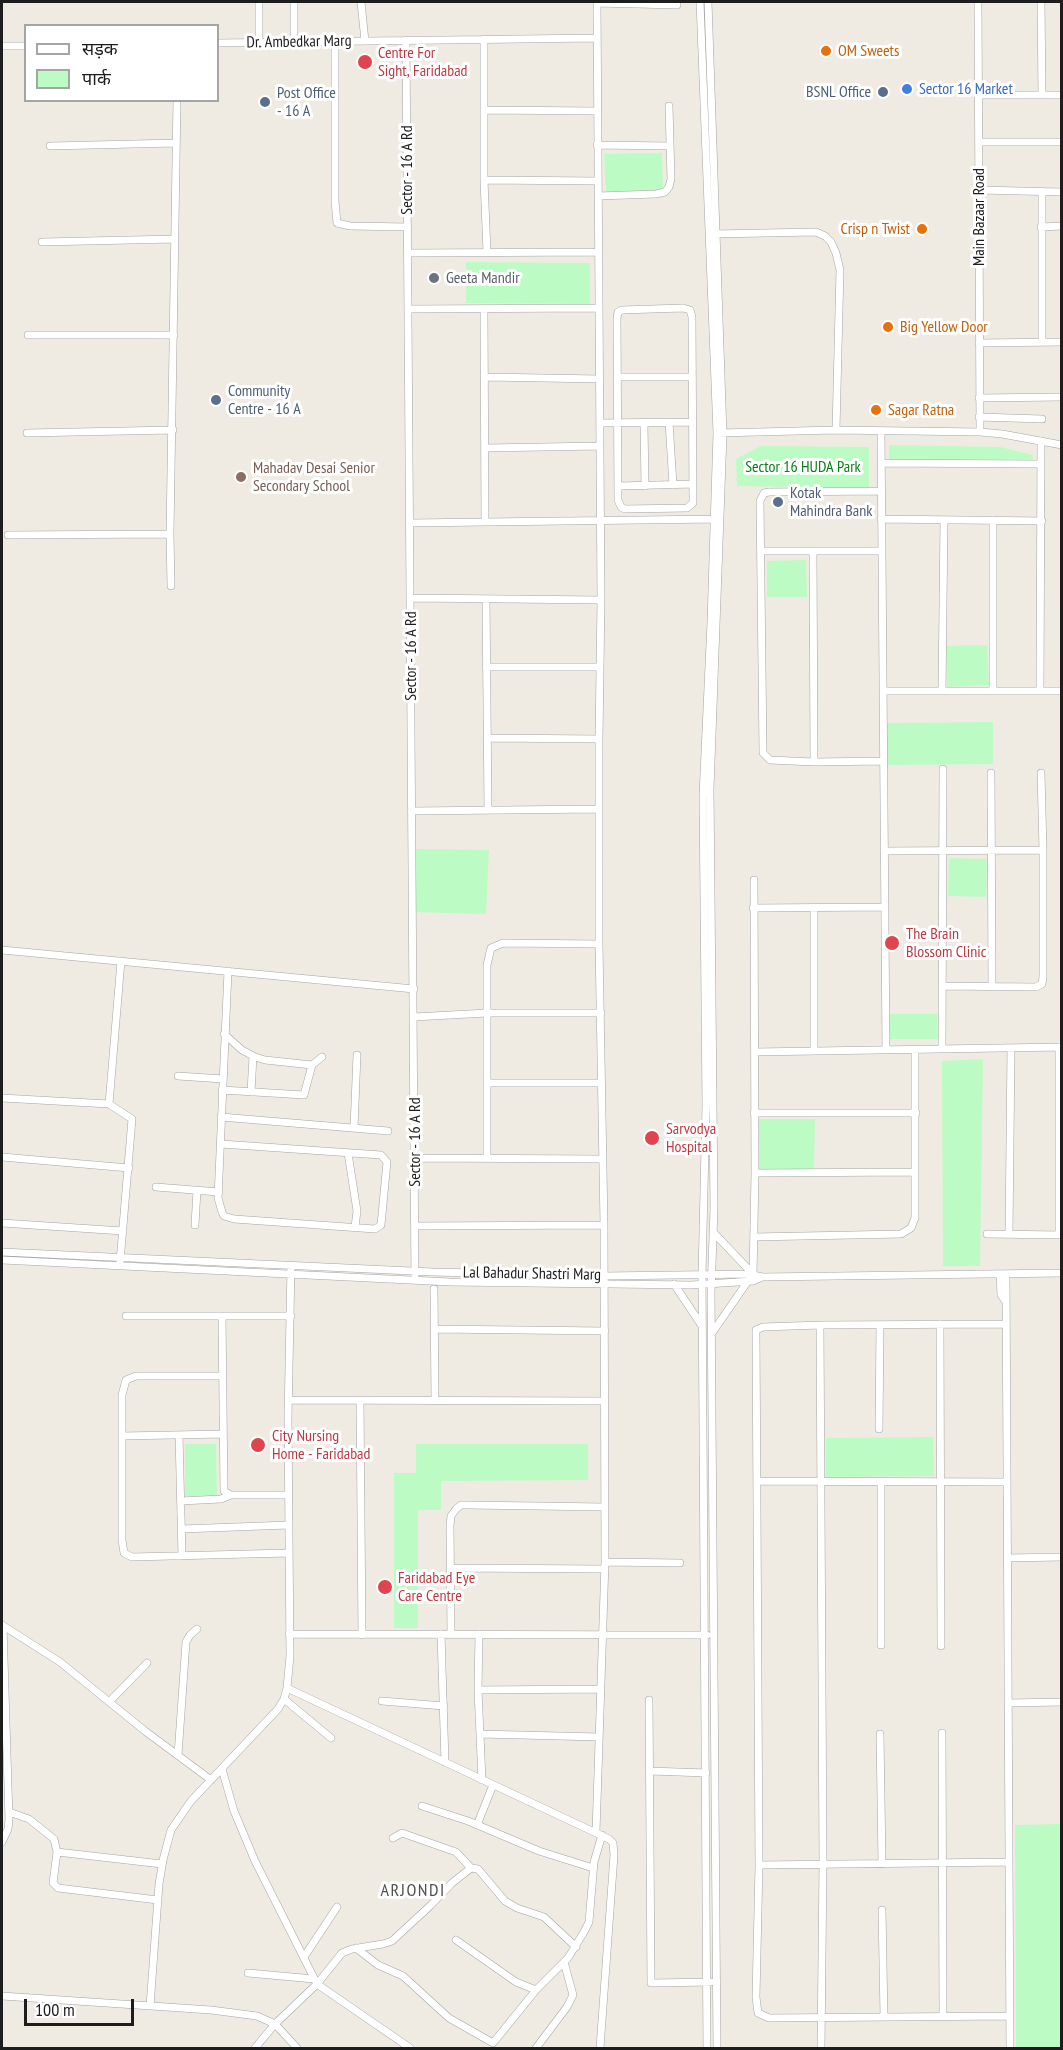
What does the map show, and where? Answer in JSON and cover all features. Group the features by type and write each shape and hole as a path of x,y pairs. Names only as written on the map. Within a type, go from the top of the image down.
{"street":[{"path":"259,2 259,43"},
{"path":"294,2 294,42"},
{"path":"361,2 365,41"},
{"path":"356,1948 378,1965 403,1977 449,2018 493,2043 536,1990 576,1947 589,1922 593,1868 599,1833 599,1737 605,1566 604,1225 599,944 601,520 597,2 676,4"},
{"path":"700,2 713,234"},
{"path":"708,2 720,433 710,789 717,2049"},
{"name":"Main Bazaar Road","path":"978,2 980,432"},
{"path":"1041,2 1042,95"},
{"name":"Dr. Ambedkar Marg","path":"219,43 596,38"},
{"path":"484,39 484,180 487,252"},
{"name":"Sector - 16 A Rd","path":"406,40 415,1280"},
{"path":"334,41 337,223 350,226 408,227"},
{"path":"2,46 24,46"},
{"path":"978,95 1062,95"},
{"path":"171,586 177,102"},
{"path":"598,196 665,192 671,179 669,106"},
{"path":"484,110 597,111"},
{"path":"980,142 1062,142"},
{"path":"50,146 176,143"},
{"path":"597,145 670,146"},
{"path":"484,180 598,181"},
{"path":"979,190 1062,192"},
{"path":"1042,191 1042,342"},
{"path":"1041,227 1062,226"},
{"path":"713,234 816,232 831,242 840,270 836,430"},
{"path":"42,242 175,239"},
{"path":"408,253 598,252"},
{"path":"408,309 599,308"},
{"path":"683,308 690,310 692,313 693,503 687,508 625,509 619,504 617,377 616,323 618,312 683,308"},
{"path":"484,309 485,522"},
{"path":"28,335 174,335"},
{"path":"979,343 1062,342"},
{"path":"485,377 600,379"},
{"path":"617,377 692,377"},
{"path":"979,398 1062,397"},
{"path":"979,417 1042,419"},
{"path":"669,422 673,485"},
{"path":"600,423 692,422"},
{"path":"644,423 645,486"},
{"path":"27,433 173,430"},
{"path":"720,433 836,430 980,432 1062,445"},
{"path":"881,431 886,1050"},
{"path":"1040,691 1041,441"},
{"path":"485,448 600,446"},
{"path":"881,463 1041,464"},
{"path":"618,486 693,484"},
{"path":"881,491 764,493 760,501 763,753 770,760 884,761"},
{"path":"410,523 717,519"},
{"path":"707,2049 702,1283 706,1105 703,788 717,519"},
{"path":"882,519 1042,521"},
{"path":"942,691 944,520"},
{"path":"993,520 993,691"},
{"path":"8,535 170,534"},
{"path":"761,551 882,551"},
{"path":"813,551 814,762"},
{"path":"411,598 601,600"},
{"path":"486,599 488,810"},
{"path":"486,667 600,667"},
{"path":"883,691 1062,691"},
{"path":"487,738 599,739"},
{"path":"942,1049 943,769"},
{"path":"991,773 992,987"},
{"path":"942,986 1036,987 1042,984 1041,773"},
{"path":"412,811 599,809"},
{"path":"884,851 1043,850"},
{"path":"712,1332 751,1279 755,1173 754,880"},
{"path":"753,908 885,908"},
{"path":"814,908 814,1051"},
{"path":"488,1157 487,1013 488,955 491,948 502,943 599,944"},
{"path":"2,950 414,989"},
{"path":"109,1104 121,961"},
{"path":"221,1144 381,1155 387,1162 381,1225 375,1228 355,1227 234,1219 224,1216 219,1192 228,971"},
{"path":"414,1017 487,1013 601,1013"},
{"path":"225,1034 253,1056 265,1060 312,1065"},
{"path":"755,1052 1060,1047 1060,1234 987,1234"},
{"path":"1009,1234 1011,1048"},
{"path":"754,1237 901,1234 911,1228 915,1218 915,1050"},
{"path":"354,1128 357,1055"},
{"path":"250,1092 253,1056"},
{"path":"222,1090 304,1095 312,1065 322,1057"},
{"path":"178,1076 223,1079"},
{"path":"488,1083 602,1083"},
{"path":"2,1098 109,1104 132,1119 120,1266"},
{"path":"754,1113 916,1113"},
{"path":"221,1117 388,1131"},
{"path":"348,1153 357,1210 355,1227"},
{"path":"2,1157 129,1168"},
{"path":"415,1158 603,1159"},
{"path":"755,1173 915,1172"},
{"path":"156,1186 219,1192"},
{"path":"195,1225 197,1190"},
{"path":"2,1223 123,1231"},
{"path":"416,1226 604,1225"},
{"path":"713,1232 751,1279"},
{"name":"Lal Bahadur Shastri Marg","path":"2,1252 291,1270 416,1271 604,1280 702,1275 712,1278 751,1279 1062,1273"},
{"path":"2,1260 120,1266 291,1270 450,1282 604,1280 674,1284 702,1283 712,1278"},
{"path":"150,2006 162,1864 171,1830 184,1810 284,1699 287,1688 291,1270"},
{"path":"1003,1274 1001,1295 1006,1302 1010,2049"},
{"path":"674,1284 704,1328"},
{"path":"434,1289 435,1400"},
{"path":"126,1316 291,1316"},
{"path":"222,1316 223,1488 227,1494 231,1495"},
{"path":"940,1324 941,1646"},
{"path":"1006,1324 820,1325 763,1327 756,1330 759,1865 756,1997 758,2013 769,2018 1010,2016"},
{"path":"820,1325 823,1863 821,2049"},
{"path":"879,1429 880,1325"},
{"path":"436,1329 605,1331"},
{"path":"222,1376 130,1377 123,1386 124,1552 132,1557 288,1553"},
{"path":"288,1400 604,1401"},
{"path":"360,1400 362,1635"},
{"path":"122,1436 223,1434"},
{"path":"179,1435 182,1556"},
{"path":"704,1441 713,1441"},
{"path":"758,1481 1007,1482"},
{"path":"880,1482 881,1645"},
{"path":"181,1501 221,1499 231,1495 288,1495"},
{"path":"452,1634 451,1516 461,1505 604,1507"},
{"path":"705,1522 714,1522"},
{"path":"182,1529 288,1525"},
{"path":"1007,1558 1062,1557"},
{"path":"450,1568 680,1563"},
{"path":"2,1626 46,1652 211,1780"},
{"path":"2,1626 9,1812 8,1828 3,1838"},
{"path":"178,1755 186,1642 197,1629"},
{"path":"289,1634 714,1635"},
{"path":"441,1634 445,1762"},
{"path":"479,1634 478,1690 482,1780"},
{"path":"110,1701 147,1663"},
{"path":"287,1688 599,1833 613,1844 600,2049"},
{"path":"478,1690 601,1689"},
{"path":"706,1694 715,1694"},
{"path":"284,1699 331,1738"},
{"path":"649,1700 651,1983 716,1982"},
{"path":"382,1701 444,1706"},
{"path":"1008,1703 1062,1702"},
{"path":"942,1733 943,2017"},
{"path":"480,1734 599,1737"},
{"path":"880,1734 882,1864"},
{"path":"222,1769 234,1811 255,1862 316,1981 410,2049"},
{"path":"650,1771 706,1773"},
{"path":"477,1825 493,1785"},
{"path":"422,1806 477,1825 539,1851 593,1868"},
{"path":"9,1812 29,1819 49,1834 57,1844 53,1878 58,1888 158,1900"},
{"path":"393,1838 402,1833 456,1852 471,1868 478,1869 505,1901 517,1908 544,1917 576,1947"},
{"path":"57,1852 162,1864"},
{"path":"759,1865 1009,1862"},
{"path":"255,2049 275,2024 342,1953 392,1941 452,1883 471,1868"},
{"path":"304,1957 338,1907"},
{"path":"882,1910 884,2017"},
{"path":"456,1940 516,1982 536,1990"},
{"path":"536,2049 567,2007 573,1995 564,1962"},
{"path":"248,1973 316,1981"},
{"path":"2,1996 257,2016 275,2024 297,2049"}],"green space":[{"path":"662,153 663,194 606,195 604,154"},
{"path":"466,262 590,263 590,304 466,303"},
{"path":"889,445 1000,447 1033,455 1033,459 889,459"},
{"name":"Sector 16 HUDA Park","path":"761,446 869,447 869,488 737,486 736,459"},
{"path":"806,560 807,597 767,597 767,561"},
{"path":"987,645 989,685 947,687 946,646"},
{"path":"993,722 993,764 886,765 886,723"},
{"path":"409,849 489,850 486,914 409,912"},
{"path":"949,858 987,859 986,897 948,896"},
{"path":"888,1014 937,1014 938,1039 888,1039"},
{"path":"983,1059 980,1266 943,1266 942,1061"},
{"path":"758,1119 815,1119 814,1169 758,1169"},
{"path":"933,1437 934,1476 826,1477 826,1438"},
{"path":"185,1444 216,1444 217,1496 185,1496"},
{"path":"416,1444 588,1444 588,1480 441,1481 441,1510 418,1510 418,1628 394,1628 394,1473 416,1473"},
{"path":"1061,1824 1061,2048 1016,2048 1015,1825"}],"place":[{"name":"OM Sweets","path":"826,51"},
{"name":"Centre For Sight, Faridabad","path":"365,62"},
{"name":"Sector 16 Market","path":"907,89"},
{"name":"BSNL Office","path":"883,92"},
{"name":"Post Office - 16 A","path":"265,102"},
{"name":"Crisp n Twist","path":"922,229"},
{"name":"Geeta Mandir","path":"434,278"},
{"name":"Big Yellow Door","path":"888,327"},
{"name":"Community Centre - 16 A","path":"216,400"},
{"name":"Sagar Ratna","path":"876,410"},
{"name":"Mahadav Desai Senior Secondary School","path":"241,477"},
{"name":"Kotak Mahindra Bank","path":"778,502"},
{"name":"The Brain Blossom Clinic","path":"892,943"},
{"name":"Sarvodya Hospital","path":"652,1138"},
{"name":"City Nursing Home - Faridabad","path":"258,1445"},
{"name":"Faridabad Eye Care Centre","path":"385,1587"}],"district":[{"name":"ARJONDI","path":"413,1891"}]}
